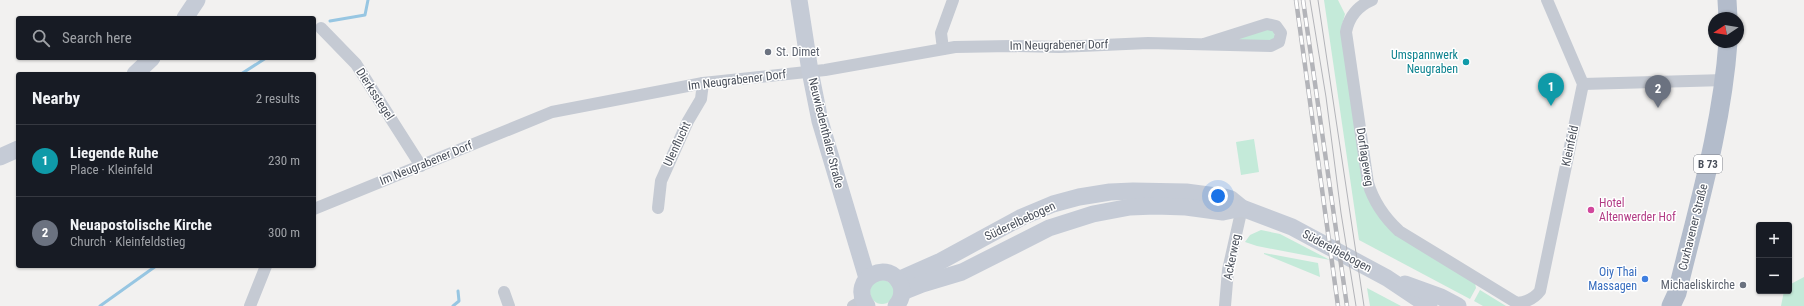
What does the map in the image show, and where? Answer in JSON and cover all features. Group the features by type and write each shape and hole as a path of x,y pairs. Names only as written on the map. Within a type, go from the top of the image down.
{"main road":[{"path":"186,16 197,0"},
{"name":"Neuwiedenthaler Straße","path":"799,0 810,71 820,121 842,195 871,276"},
{"path":"1728,0 1728,12"},
{"name":"Cuxhavener Straße","path":"1675,302 1700,202 1725,80 1728,48"},
{"path":"137,72 150,60"},
{"path":"0,157 16,149"},
{"name":"Süderelbebogen","path":"871,276 888,273 899,293 922,284 962,272 1048,228 1093,214 1130,207 1186,207 1223,212 1242,208 1292,226 1387,278 1429,306"},
{"path":"861,304 862,289 871,276"},
{"name":"Süderelbebogen","path":"1387,278 1428,291 1458,306"}],"street":[{"path":"943,49 940,33 953,0"},
{"name":"Dorflageweg","path":"1372,0 1360,7 1352,15 1346,32 1368,183 1376,204 1386,218 1399,231 1517,303 1525,302 1536,297"},
{"path":"1547,0 1583,84 1725,80"},
{"name":"Im Neugrabener Dorf","path":"316,208 552,112 703,83 810,71 943,49 1012,46 1059,48 1148,43 1271,46 1279,42 1281,33 1277,27 1267,24 1204,44"},
{"name":"Dierksstegel","path":"321,28 363,74 420,166"},
{"name":"Ulenflucht","path":"658,208 661,181 688,121 701,99 703,83"},
{"name":"Kleinfeld","path":"1536,297 1540,291 1542,282 1583,84"},
{"name":"Ackerweg","path":"1225,306 1228,270 1242,208"},
{"path":"250,306 265,268"},
{"path":"504,292 509,306"}],"green space":[{"path":"1324,0 1338,0 1345,14 1342,25 1374,209 1475,283 1476,288 1470,299 1359,240"},
{"path":"1263,29 1274,30 1275,37 1271,41 1234,40"},
{"path":"1254,139 1259,172 1241,175 1236,142"},
{"path":"1261,230 1280,234 1330,260 1257,246 1245,242 1250,235"},
{"path":"1264,254 1318,263 1320,277"},
{"path":"1804,277 1804,306 1781,306 1783,294 1792,294 1792,283"},
{"path":"882,280 887,281 893,287 893,297 887,303 882,304 877,303 871,297 870,292 871,287 877,281"},
{"path":"1367,288 1401,306 1370,306"},
{"path":"1480,290 1506,306 1483,306 1474,301"}],"waterway":[{"path":"330,21 365,15 368,0"},
{"path":"244,72 263,60"},
{"path":"100,306 153,268"},
{"path":"453,306 459,301 458,291"}],"tram line":[{"path":"1310,0 1326,97 1341,213 1356,306"},
{"path":"1318,0 1364,306"}],"railway":[{"path":"1296,0 1338,306"},
{"path":"1303,0 1347,306"}],"place":[{"name":"St. Dimet","path":"768,52"},
{"name":"Umspannwerk Neugraben","path":"1466,62"},
{"name":"Liegende Ruhe","path":"1551,106"},
{"name":"Neuapostolische Kirche","path":"1658,108"},
{"name":"Hotel Altenwerder Hof","path":"1591,210"},
{"name":"Oiy Thai Massagen","path":"1645,279"},
{"name":"Michaeliskirche","path":"1743,285"}]}
